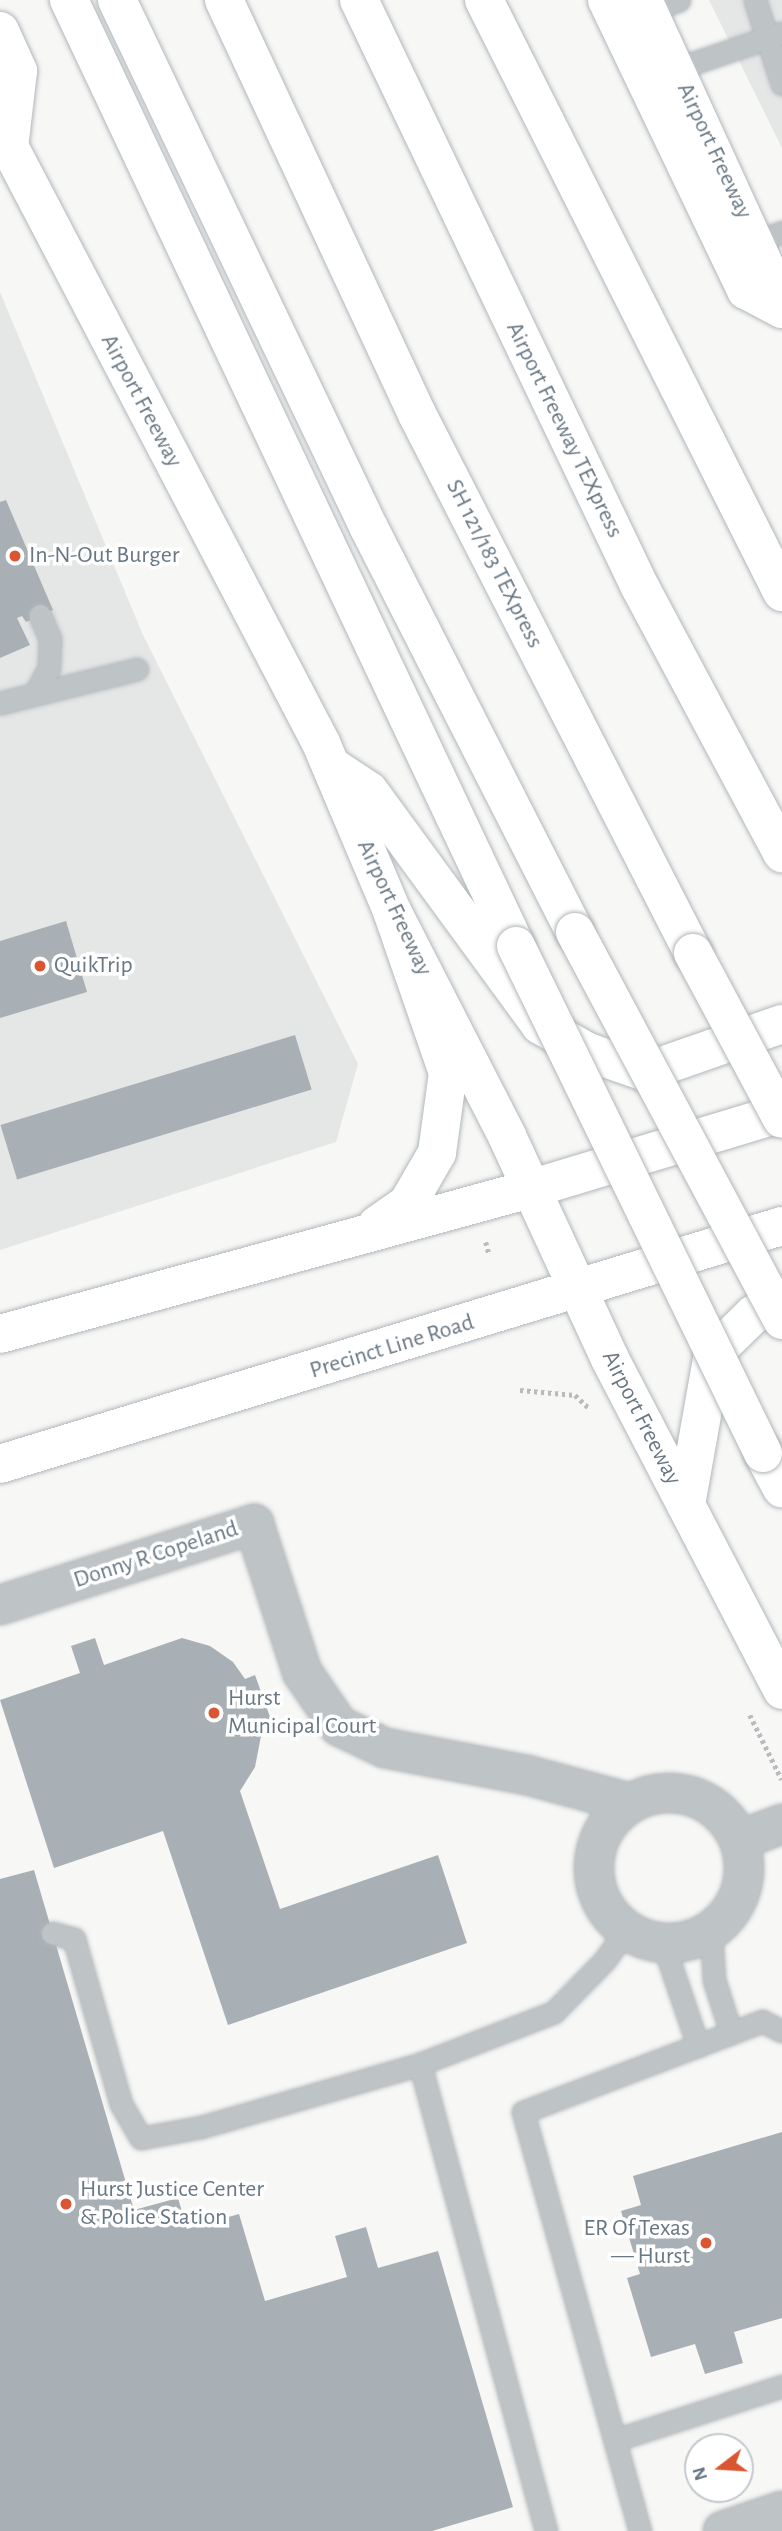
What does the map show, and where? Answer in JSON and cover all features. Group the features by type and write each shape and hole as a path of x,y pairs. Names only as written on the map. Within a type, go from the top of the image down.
{"main road":[{"path":"69,0 516,946 782,1488"},
{"path":"117,0 369,528 575,932 782,1321"},
{"name":"SH 121/183 TEXpress","path":"224,0 417,414 693,953 782,1119"},
{"name":"Airport Freeway TEXpress","path":"359,0 640,587 782,853"},
{"path":"484,0 782,593"},
{"path":"607,0 746,290 782,309"},
{"name":"Airport Freeway","path":"657,4 676,69 769,237 782,303"},
{"path":"0,31 18,71 5,139"},
{"name":"Airport Freeway","path":"5,139 331,766 392,911 686,1505 782,1690"},
{"path":"331,766 369,791 540,1025 588,1052 645,1072 782,1024"},
{"path":"362,1235 408,1203 438,1153 448,1073 392,911"},
{"path":"0,1334 530,1189 782,1113"},
{"name":"Precinct Line Road","path":"0,1464 580,1290 782,1226"},
{"path":"686,1505 713,1354 754,1314 782,1305"}],"street":[{"name":"Donny R Copeland","path":"0,1605 254,1524 302,1672 339,1726 384,1748 527,1775 630,1803"},
{"path":"681,1792 706,1801 726,1818 740,1840 744,1881 738,1901 710,1932 690,1941 663,1943 626,1931 608,1913 597,1890 594,1865 598,1841 611,1819 630,1803 655,1793 681,1792"},
{"path":"740,1840 782,1824"},
{"path":"723,2531 782,2511"}],"lane":[{"path":"755,0 776,40 782,84"},
{"path":"676,69 776,40"},
{"path":"35,694 49,668 50,639 40,615"},
{"path":"0,703 137,669"},
{"path":"52,1933 74,1939 121,2104 141,2138 201,2127 420,2064 554,2012 604,1961 626,1931"},
{"path":"710,1932 714,1980 731,2033"},
{"path":"663,1943 698,2046"},
{"path":"640,2531 523,2112 762,2021 782,2031"},
{"path":"420,2064 546,2531"},
{"path":"615,2440 782,2386"}],"shaded area":[{"path":"709,0 782,0 782,148"},
{"path":"0,292 143,635 358,1064 336,1142 0,1250"}],"building":[{"name":"In-N-Out Burger","path":"6,500 53,610 26,622 22,616 17,618 30,645 0,658 0,502"},
{"name":"QuikTrip","path":"66,921 87,992 0,1018 0,941"},
{"path":"295,1035 312,1090 17,1180 0,1125"},
{"path":"95,1638 104,1665 182,1638 210,1646 233,1662 245,1679 255,1675 275,1731 261,1736 255,1767 240,1791 280,1909 438,1855 467,1943 228,2025 163,1831 54,1868 0,1700 80,1673 71,1646"},
{"name":"Hurst Justice Center & Police Station","path":"34,1870 134,2210 178,2198 187,2229 239,2214 265,2301 347,2277 335,2236 366,2227 378,2268 438,2251 513,2507 432,2531 0,2531 0,1879"},
{"name":"ER Of Texas — Hurst","path":"782,2132 782,2318 734,2332 743,2363 705,2374 695,2344 651,2357 627,2278 640,2274 621,2211 641,2205 633,2176"}],"place":[{"name":"In-N-Out Burger","path":"15,556"},
{"name":"QuikTrip","path":"40,966"},
{"name":"Hurst Municipal Court","path":"214,1713"},
{"name":"Hurst Justice Center & Police Station","path":"66,2204"},
{"name":"ER Of Texas — Hurst","path":"706,2243"}]}
